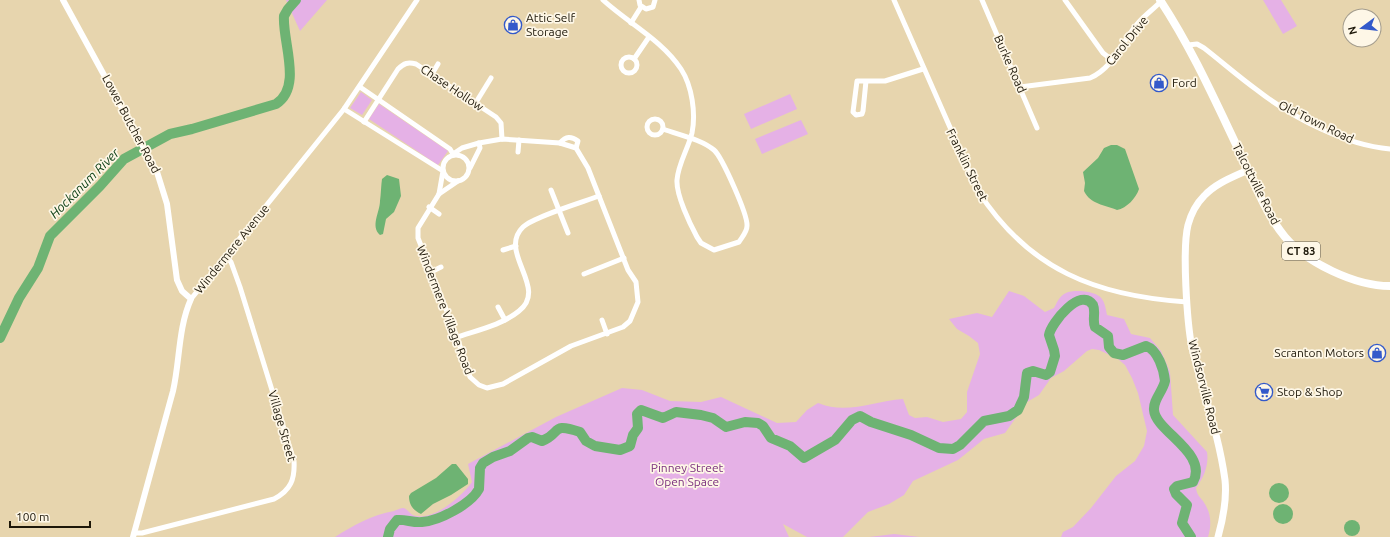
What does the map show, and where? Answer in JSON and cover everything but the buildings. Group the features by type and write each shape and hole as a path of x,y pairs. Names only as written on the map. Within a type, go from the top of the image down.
{"main road":[{"name":"Talcottville Road","path":"1161,0 1188,45 1248,170 1278,226 1294,246 1334,272 1367,282 1390,286"},
{"name":"Windsorville Road","path":"1218,537 1225,506 1225,480 1213,423 1192,347 1188,302 1186,236 1191,215 1204,196 1211,190 1248,170"}],"street":[{"name":"Lower Butcher Road","path":"63,0 148,153 163,188 177,280 182,291 191,299"},
{"name":"Windermere Avenue","path":"134,535 173,391 178,368 184,315 191,299 344,109 417,0"},
{"path":"603,0 673,58 681,69 688,85 693,117 690,138 678,172 677,180 679,194 692,227 702,244 714,250 739,242 744,235 747,226 745,214 719,155 703,143 690,138 663,129"},
{"path":"631,23 641,7 639,0"},
{"path":"641,7 646,9 651,8 654,5 655,0"},
{"name":"Franklin Street","path":"894,0 923,69 978,191 992,213 1022,244 1044,262 1093,286 1126,293 1188,302"},
{"name":"Burke Road","path":"982,0 1038,128"},
{"path":"1065,0 1103,53 1112,60"},
{"name":"Carol Drive","path":"1020,87 1090,78 1103,70 1139,22 1161,0"},
{"path":"634,58 649,37"},
{"name":"Old Town Road","path":"1188,45 1197,44 1204,48 1258,91 1288,111 1354,142 1373,147 1390,149"},
{"name":"Chase Hollow","path":"364,122 377,99 398,69 403,64 410,62 432,74 496,117 501,123 502,139"},
{"path":"432,74 438,64"},
{"path":"866,81 863,111 862,114 856,115 853,112 856,81 866,81 885,81 923,69"},
{"path":"475,104 491,78"},
{"path":"360,87 450,148 453,154 465,158 469,169"},
{"path":"344,109 443,171 451,180 459,180"},
{"name":"Windermere Village Road","path":"560,143 567,137 572,137 578,141 576,148"},
{"name":"Windermere Village Road","path":"438,194 446,159 462,148 479,142 502,139 560,143 576,148 588,168 624,258 636,282 638,302 630,321 623,327 571,346 503,384 487,388 480,385 470,377 458,337 418,238 418,228 438,194 466,176 480,148 479,142"},
{"path":"518,140 518,152"},
{"path":"551,190 568,233"},
{"path":"458,337 504,320 520,311 529,298 528,285 516,246 517,237 522,228 559,211 599,196"},
{"path":"429,207 439,214"},
{"path":"504,250 516,246"},
{"name":"Village Street","path":"134,535 274,499 283,494 291,485 294,474 294,461 242,294 231,262 226,257"},
{"path":"584,274 624,258"},
{"path":"431,272 441,268"},
{"path":"498,307 504,320"},
{"path":"602,320 606,334"}],"green space":[{"path":"286,0 327,0 300,31"},
{"path":"1263,0 1281,0 1297,26 1283,34"},
{"path":"361,92 372,100 362,115 350,108"},
{"path":"790,94 797,109 751,129 744,114"},
{"path":"379,104 448,151 438,165 369,119"},
{"path":"801,120 808,134 762,154 755,139"},
{"name":"Pinney Street Open Space","path":"1009,291 1024,296 1045,312 1054,308 1060,298 1066,293 1080,291 1095,294 1103,301 1107,315 1124,319 1131,334 1150,338 1161,351 1170,372 1173,415 1207,452 1205,471 1196,488 1198,494 1208,509 1210,527 1208,537 1061,537 1063,532 1073,527 1091,508 1116,476 1135,461 1144,446 1147,431 1138,393 1125,365 1118,359 1099,350 1092,349 1087,351 1064,371 1051,378 1039,395 1027,402 1005,433 984,439 958,460 913,481 904,495 889,504 868,512 843,537 807,537 783,524 789,537 335,537 363,521 401,508 406,509 413,515 421,516 437,512 454,501 472,482 468,464 556,417 622,388 642,390 670,401 701,402 721,397 777,423 796,422 807,410 818,403 839,408 850,408 903,399 909,415 915,418 927,417 943,422 961,419 967,412 967,392 980,354 978,343 957,329 949,319 977,313 992,317"},
{"path":"894,534 920,537 869,537"}],"shaded area":[{"path":"1111,145 1117,145 1125,149 1139,189 1131,202 1117,210 1098,204 1090,199 1084,191 1085,183 1083,172 1098,158 1104,148"},
{"path":"387,175 399,179 401,196 394,212 386,219 383,234 380,235 376,227 376,219 380,205 382,179"},
{"path":"452,464 456,464 468,479 468,484 433,504 421,514 416,511 410,502 409,496 411,493 436,478"},
{"path":"1279,483 1286,486 1289,493 1286,500 1279,503 1272,500 1269,493 1272,486"},
{"path":"1283,504 1290,507 1293,514 1290,521 1283,524 1276,521 1273,514 1276,507"},
{"path":"1352,520 1358,522 1360,528 1358,534 1352,536 1346,534 1344,528 1346,522"}],"waterway":[{"name":"Hockanum River","path":"0,338 19,298 38,268 50,236 100,186 124,159 170,134 276,104 284,96 288,87 290,75 284,16 296,0"},
{"name":"Hockanum River","path":"388,537 390,529 397,520 419,522 429,521 437,519 462,506 475,495 479,489 480,468 483,463 493,457 510,451 528,438 532,437 542,441 560,428 564,428 580,432 586,441 595,446 620,450 630,446 633,435 638,428 637,414 641,410 663,418 676,412 701,415 713,418 726,427 745,422 758,423 763,426 771,438 790,446 804,458 835,440 852,420 860,416 871,422 911,435 939,448 953,449 960,445 984,421 1009,416 1018,410 1024,397 1027,373 1033,371 1046,375 1050,372 1055,356 1049,335 1051,329 1067,308 1081,300 1088,300 1093,305 1095,327 1108,336 1109,347 1114,353 1123,355 1146,346 1154,352 1160,361 1165,381 1155,403 1154,410 1157,418 1163,426 1188,452 1194,461 1196,471 1193,482 1177,486 1174,489 1176,494 1187,505 1182,523 1191,537"}],"place":[{"name":"Attic Self Storage","path":"513,25"},
{"name":"Ford","path":"1159,83"},
{"name":"Scranton Motors","path":"1377,353"},
{"name":"Stop & Shop","path":"1264,392"}]}
